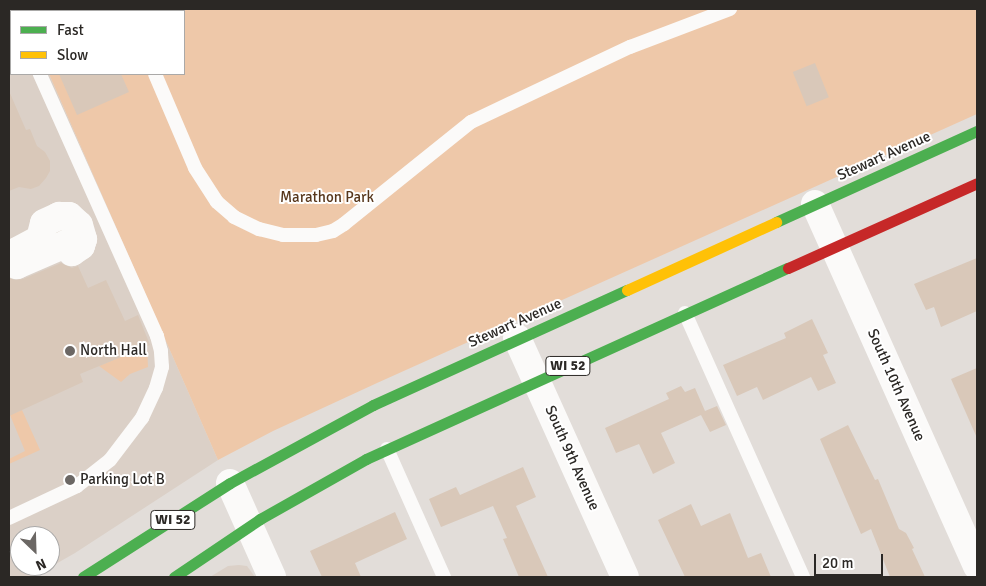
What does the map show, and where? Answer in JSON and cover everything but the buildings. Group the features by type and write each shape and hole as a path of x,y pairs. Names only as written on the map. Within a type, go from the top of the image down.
{"main road":[{"name":"Stewart Avenue","path":"83,577 230,483 338,422 518,338 977,130"},
{"name":"WI 52","path":"174,577 250,526 387,449 685,313 977,183"}],"street":[{"name":"South 10th Avenue","path":"815,204 977,566"},
{"name":"South 9th Avenue","path":"518,338 625,577"},
{"path":"230,483 272,577"}],"lane":[{"path":"155,75 195,168 217,202 234,217 253,227 284,235 307,236 324,233 344,224 471,122 630,47 730,9"},
{"path":"9,518 59,495 90,477 121,448 136,428 151,400 162,367 160,345 40,75"},
{"path":"685,313 803,577"},
{"path":"387,449 444,577"}],"shaded area":[{"path":"9,9 22,10 10,10 10,75 49,75 218,460 60,562 60,526 10,526 10,576 35,576 9,577"},
{"path":"228,566 247,566 255,577 210,577"}],"green space":[{"name":"Marathon Park","path":"977,9 977,114 377,383 273,431 218,460 49,75 185,75 185,10 22,10"},
{"path":"147,346 148,367 130,374 121,382 99,366"},
{"path":"22,410 40,450 9,464 9,459 25,451 10,415"}],"traffic: fast":[{"path":"776,222 977,131"},
{"path":"174,577 260,519 366,459 788,268"},
{"path":"83,577 230,483 373,405 627,290"}],"traffic: slow":[{"path":"627,290 776,222"}],"traffic: jam":[{"path":"788,268 977,183"}],"place":[{"name":"North Hall","path":"70,351"},
{"name":"Parking Lot B","path":"70,480"}]}
